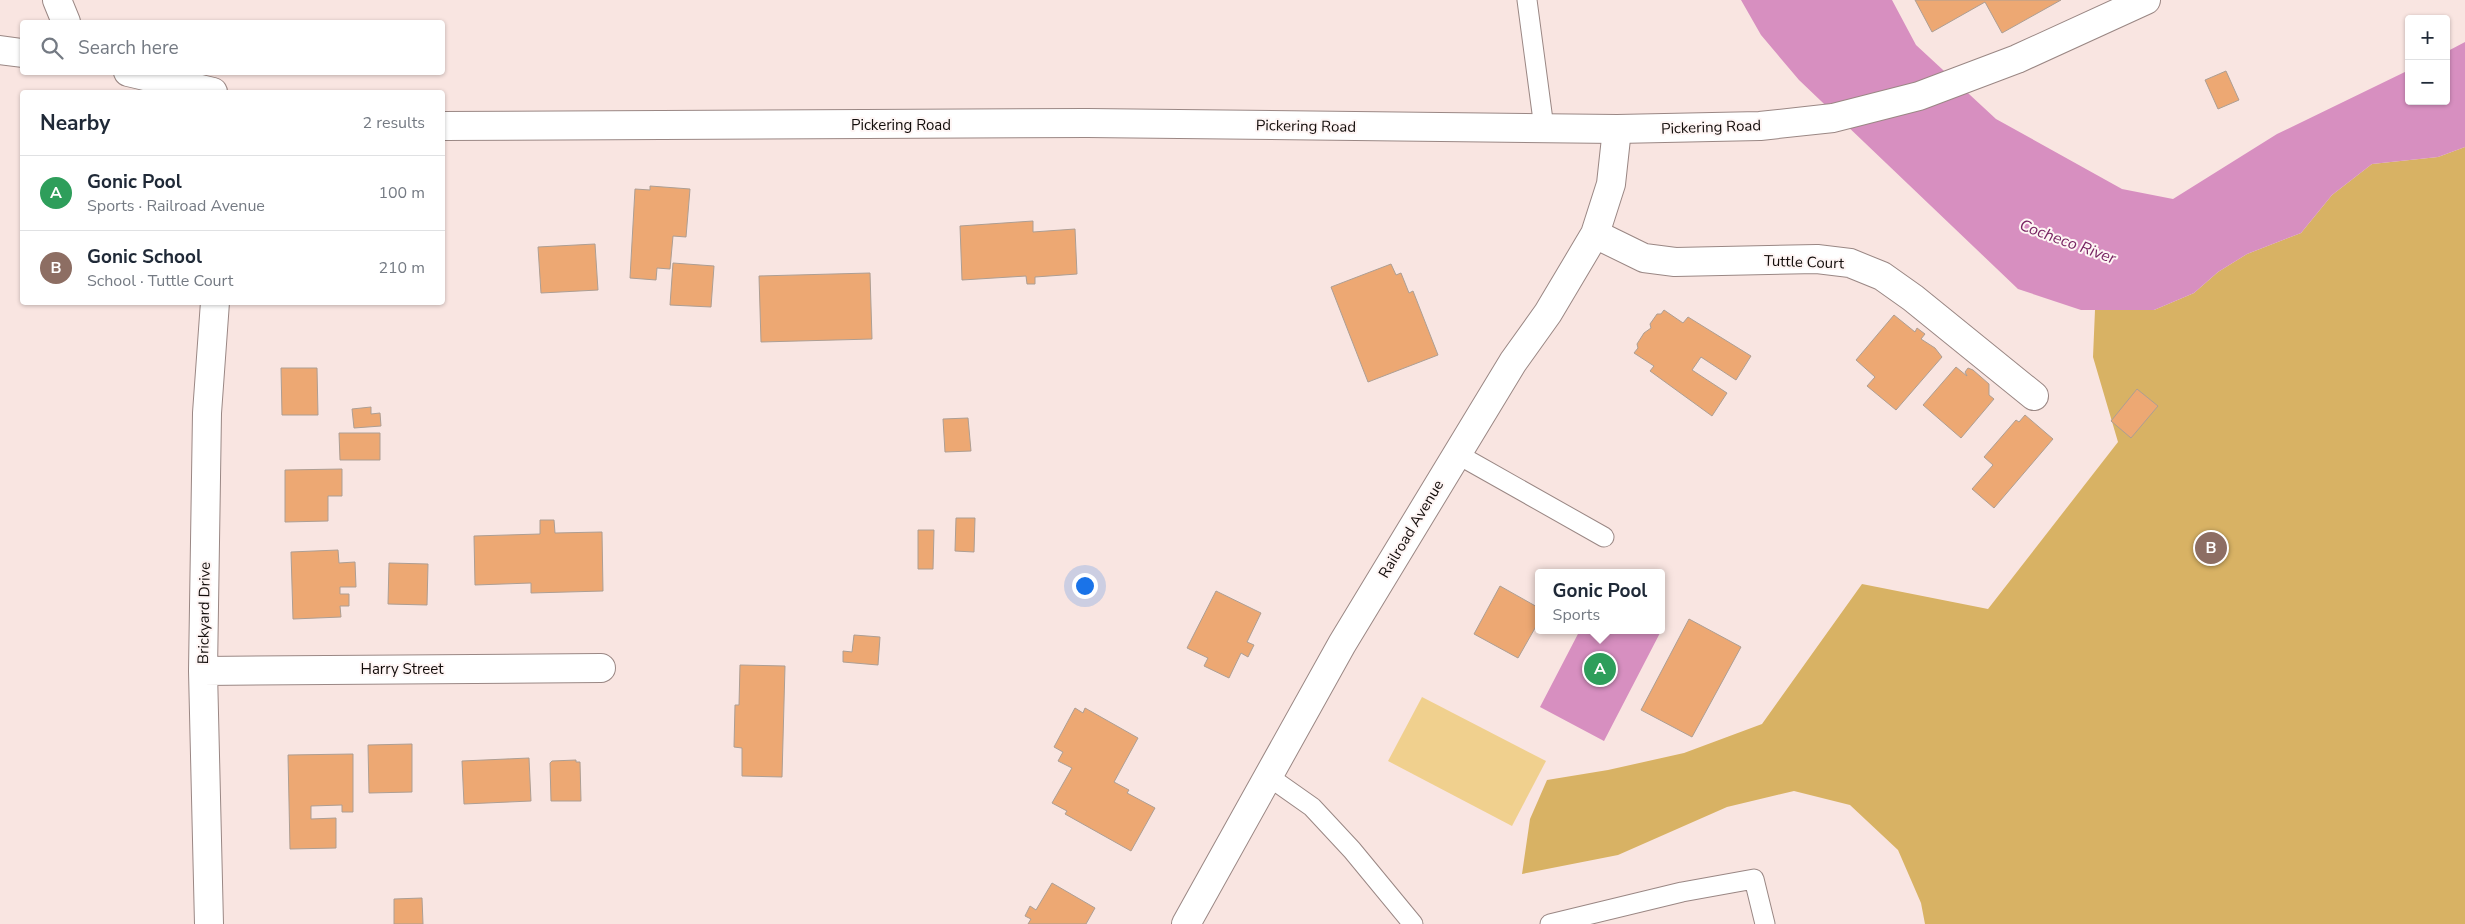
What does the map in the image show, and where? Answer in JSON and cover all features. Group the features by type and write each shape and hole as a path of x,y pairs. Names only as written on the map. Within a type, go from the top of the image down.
{"street":[{"path":"57,0 65,20"},
{"name":"Pickering Road","path":"445,126 1087,123 1617,129 1760,126 1801,122 1873,110 1973,78 2146,0"},
{"path":"0,50 20,53"},
{"path":"140,75 203,90"},
{"name":"Railroad Avenue","path":"1186,924 1342,644 1513,362 1548,313 1595,234 1611,184 1617,129"},
{"name":"Tuttle Court","path":"1595,234 1644,258 1675,262 1817,259 1850,263 1882,276 1913,298 2034,396"},
{"name":"Brickyard Drive","path":"209,924 203,671 207,413 215,305"},
{"name":"Harry Street","path":"203,671 601,668"}],"lane":[{"path":"1527,0 1544,128"},
{"path":"1457,454 1604,536"},
{"path":"1268,776 1312,807 1352,850 1413,924"},
{"path":"1550,924 1682,892 1754,879 1765,924"}],"shaded area":[{"path":"2465,147 2465,924 1925,924 1921,903 1898,850 1850,805 1794,791 1727,807 1618,855 1522,874 1530,819 1547,780 1608,770 1684,753 1762,724 1862,584 1988,609 2118,442 2093,357 2095,310 2154,310 2194,293 2218,272 2247,254 2301,233 2332,195 2372,164 2438,157"},
{"path":"1422,697 1546,761 1512,826 1388,761"}],"water":[{"name":"Cocheco River","path":"1741,0 1892,0 1916,45 1996,119 2122,189 2173,199 2277,134 2405,72 2405,105 2450,105 2450,50 2465,42 2465,147 2438,157 2372,164 2332,195 2301,233 2247,254 2218,272 2194,293 2154,310 2081,310 2018,289 1799,80 1761,35"},
{"path":"1578,634 1659,634 1604,741 1540,707"}],"building":[{"path":"1915,0 2061,0 2002,33 1985,2 1932,32"},
{"path":"2226,71 2239,100 2218,109 2205,80"},
{"path":"650,186 690,189 686,237 673,236 670,269 657,268 656,280 630,278 635,189 650,190"},
{"path":"1033,221 1033,232 1075,229 1077,274 1035,277 1035,284 1027,284 1026,276 962,280 960,226"},
{"path":"595,244 598,290 541,293 538,247"},
{"path":"673,263 714,266 711,307 670,305"},
{"path":"1391,264 1396,275 1401,273 1409,293 1413,291 1438,355 1368,382 1331,287"},
{"path":"870,273 872,339 761,342 759,276"},
{"path":"1664,310 1683,323 1688,317 1751,356 1736,380 1701,357 1692,370 1727,393 1712,416 1650,371 1654,366 1634,353 1644,333 1651,328 1650,324 1657,314 1661,314"},
{"path":"1894,315 1915,332 1917,328 1925,334 1921,339 1935,348 1942,357 1896,410 1867,386 1875,377 1856,360"},
{"path":"1956,367 1967,376 1965,372 1968,368 1973,370 1989,384 1989,395 1994,399 1961,438 1923,405"},
{"path":"281,368 317,368 318,415 282,415"},
{"path":"2137,389 2158,406 2131,438 2111,421"},
{"path":"371,407 371,414 380,413 381,426 354,428 352,409"},
{"path":"2025,415 2053,439 1994,508 1972,489 1993,465 1984,457 2016,420 2019,422"},
{"path":"968,418 971,451 945,452 943,419"},
{"path":"339,433 380,433 380,460 340,460"},
{"path":"342,469 342,496 328,496 328,521 285,522 285,470"},
{"path":"956,518 975,518 974,552 955,551"},
{"path":"540,520 554,520 555,533 602,532 603,591 531,593 531,583 475,585 474,536 540,534"},
{"path":"918,530 934,530 933,569 918,569"},
{"path":"338,550 339,563 355,562 356,587 340,587 340,594 349,594 349,606 340,606 341,617 293,619 291,552"},
{"path":"389,563 428,564 427,605 388,604"},
{"path":"1500,586 1535,606 1535,628 1518,658 1474,634"},
{"path":"1216,591 1261,613 1247,642 1254,645 1248,657 1241,653 1229,678 1204,666 1208,658 1187,648"},
{"path":"1689,619 1741,647 1692,737 1641,710"},
{"path":"854,635 880,637 878,665 843,662 843,651 852,652"},
{"path":"740,665 785,666 782,777 742,776 742,748 734,747 735,705 739,705"},
{"path":"1075,708 1083,713 1085,708 1138,738 1114,782 1129,790 1127,793 1155,808 1131,851 1065,814 1067,811 1052,803 1072,768 1058,761 1063,752 1054,747"},
{"path":"412,744 412,792 369,793 368,745"},
{"path":"353,754 353,812 342,812 342,805 311,806 311,819 336,818 336,848 290,849 288,755"},
{"path":"529,758 531,801 464,804 462,761"},
{"path":"576,760 576,762 580,762 581,801 551,801 550,763 552,761"},
{"path":"1052,883 1095,908 1086,924 1028,924 1031,919 1025,916 1030,906 1036,910"},
{"path":"422,898 423,924 394,924 394,899"}],"place":[{"name":"Gonic School","path":"2211,548"},
{"name":"Gonic Pool","path":"1600,669"}]}
